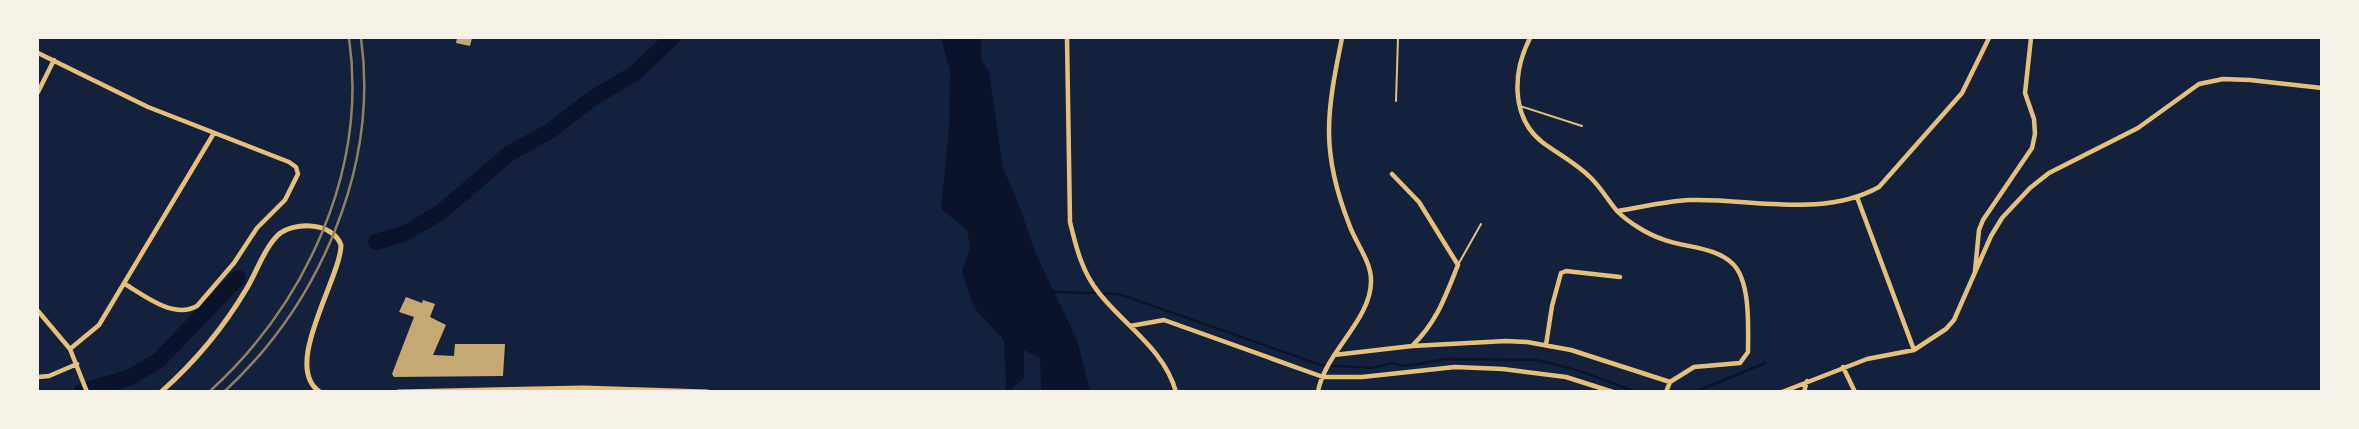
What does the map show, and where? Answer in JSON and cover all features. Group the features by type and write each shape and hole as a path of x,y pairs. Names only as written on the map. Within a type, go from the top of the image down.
{"street":[{"path":"1067,38 1070,222 1076,247 1086,272 1097,291 1167,366 1176,392"},
{"path":"1318,392 1323,375 1332,357 1346,342 1364,306 1371,280 1369,268 1349,224 1334,169 1329,132 1332,93 1342,38"},
{"path":"1530,38 1522,54 1517,78 1519,105 1528,126 1537,136 1590,177 1618,211 1641,228 1662,239 1715,252 1734,264 1743,283 1748,308 1748,352 1740,362 1694,367 1670,382 1666,390"},
{"path":"1618,211 1690,200 1819,205 1857,197 1879,187 1962,93 1989,38"},
{"path":"1974,277 1979,230 1983,220 2032,148 2035,134 2034,119 2025,93 2031,38"},
{"path":"38,52 148,107 288,162 296,167 298,174 292,189 277,209 257,228 234,263 198,306 189,310 165,306 125,284"},
{"path":"38,92 54,60"},
{"path":"1782,392 1843,367 1914,350 1946,329 1954,320 1991,236 2002,218 2030,188 2049,173 2138,128 2199,84 2223,79 2322,88"},
{"path":"70,349 99,325 214,133"},
{"path":"1392,174 1419,202 1458,265 1435,319 1427,332 1412,346"},
{"path":"1857,197 1914,350"},
{"path":"161,392 179,376 218,331 247,288 272,242 290,228 301,226 329,231 339,238 341,245 338,264 314,326 307,362 309,377 315,388 320,392"},
{"path":"1546,345 1552,306 1561,273 1566,271 1620,277"},
{"path":"38,311 70,349 78,364 87,392"},
{"path":"1130,326 1164,320 1323,375 1362,377 1455,367 1504,369 1566,378 1613,392"},
{"path":"1332,357 1412,346 1506,340 1546,345 1592,356 1670,382"},
{"path":"38,377 49,376 78,364"},
{"path":"1843,367 1855,392"},
{"path":"1804,392 1807,381"},
{"path":"398,392 583,388 708,392"}],"lane":[{"path":"1396,101 1398,38"},
{"path":"1519,105 1582,126"},
{"path":"1458,265 1481,224"}],"water":[{"path":"941,38 981,38 981,59 989,72 1003,168 1019,205 1035,252 1077,340 1090,391 1041,391 1040,358 1024,350 1024,378 1010,391 1006,391 1004,340 974,308 962,271 970,247 967,230 941,209 949,127 950,71"}],"building":[{"path":"457,38 472,38 470,46 456,43"},
{"path":"406,297 422,303 423,300 435,304 430,317 446,325 433,355 454,356 455,344 505,344 503,376 394,377 392,374 414,317 399,312"}],"waterway":[{"path":"376,242 406,233 441,212 510,153 550,131 590,100 635,73 672,38"},
{"path":"81,392 131,377 159,360 238,278"},
{"path":"1054,292 1119,294 1321,365 1371,368 1392,363 1405,366 1447,359 1537,360 1580,371 1636,392"},
{"path":"1695,392 1765,363"}],"railway":[{"path":"209,392 244,357 274,318 301,276 322,232 339,185 349,137 352,88 349,38"},
{"path":"224,392 258,357 288,318 314,276 335,231 351,184 361,136 364,87 361,38"}]}
